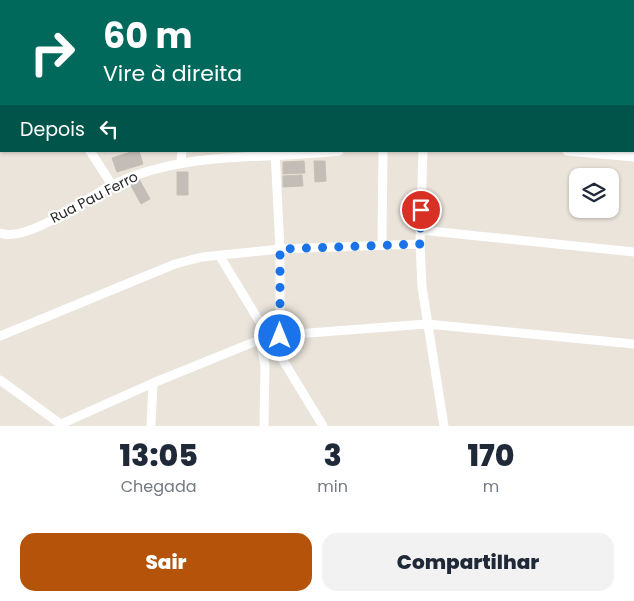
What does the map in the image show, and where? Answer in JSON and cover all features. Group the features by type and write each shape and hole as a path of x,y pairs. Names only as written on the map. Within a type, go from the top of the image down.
{"street":[{"path":"91,152 112,185"},
{"path":"181,162 182,152"},
{"name":"Rua Pau Ferro","path":"0,233 13,235 29,231 112,185 151,169 181,162 275,153 307,152"},
{"path":"382,243 383,152"},
{"path":"423,152 420,244 427,324 444,426"},
{"path":"584,152 634,157"},
{"path":"275,153 280,249 280,336"},
{"path":"420,230 634,252"},
{"path":"0,336 175,264 195,258 280,249 382,243 420,244"},
{"path":"219,255 264,338 322,426"},
{"path":"0,380 62,425 153,383 264,338 427,324 634,344"},
{"path":"264,338 264,426"},
{"path":"151,426 153,383"}],"building":[{"path":"131,152 139,152 143,164 117,172 112,158"},
{"path":"304,161 305,173 283,174 283,162"},
{"path":"314,161 325,161 326,181 315,182"},
{"path":"177,172 188,172 188,195 177,195"},
{"path":"302,175 303,186 283,187 283,176"},
{"path":"139,179 150,199 141,204 130,184"}],"route":[{"path":"280,336 280,249 382,243 420,244 421,210"}]}
